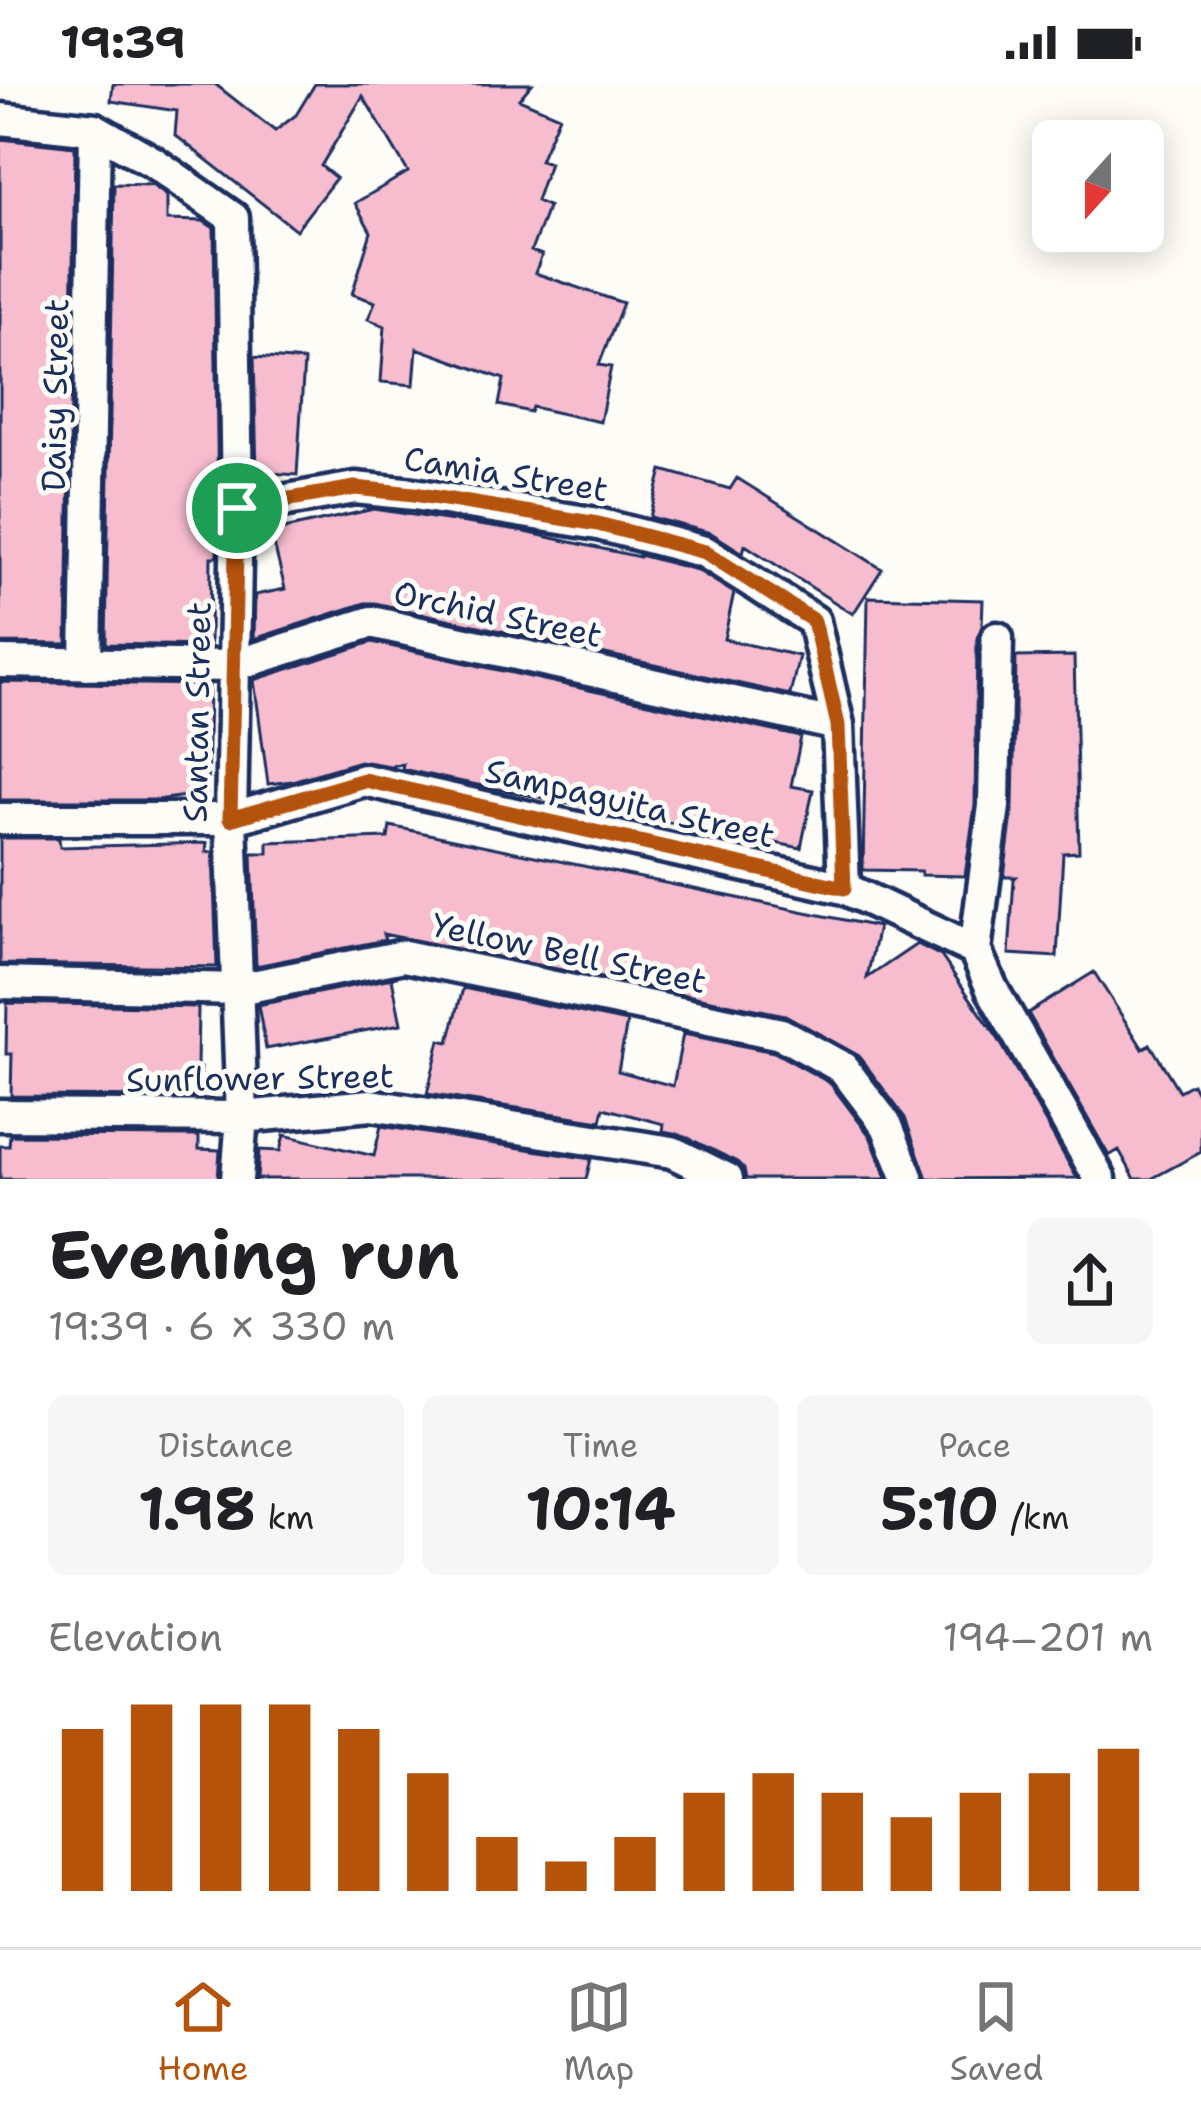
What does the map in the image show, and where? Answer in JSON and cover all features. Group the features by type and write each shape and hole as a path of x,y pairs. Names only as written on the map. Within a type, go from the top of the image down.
{"street":[{"name":"Santan Street","path":"0,119 95,129 233,218 237,508 230,819 242,1117 237,1179"},
{"name":"Daisy Street","path":"86,664 95,129"},
{"name":"Camia Street","path":"237,508 355,488 598,524 705,552 814,621 838,725"},
{"name":"Orchid Street","path":"0,662 233,666 371,622 838,725"},
{"path":"997,638 994,806 975,950 992,989 1100,1179"},
{"path":"838,725 844,888"},
{"name":"Sampaguita Street","path":"0,819 230,819 364,780 844,888 975,950"},
{"name":"Yellow Bell Street","path":"0,983 238,989 404,956 781,1034 844,1068 887,1126 908,1179"},
{"name":"Sunflower Street","path":"0,1115 242,1117 371,1105 727,1179"}],"building":[{"path":"113,84 215,84 275,131 296,115 315,84 532,84 519,99 559,116 540,160 549,163 536,201 548,206 531,251 542,255 535,273 623,303 599,365 611,367 600,422 499,405 504,379 417,348 414,385 381,382 385,326 368,319 375,302 352,294 371,232 355,203 408,172 363,96 321,166 336,178 296,230 175,135 177,111 111,101"},
{"path":"0,139 75,147 67,644 0,643"},
{"path":"114,184 152,185 167,196 167,220 203,221 214,228 218,509 217,557 211,557 210,646 106,644"},
{"path":"254,357 304,361 297,475 257,472"},
{"path":"662,470 730,489 737,478 882,569 853,614 745,545 743,553 711,533 650,517"},
{"path":"374,509 525,532 697,570 734,593 724,639 799,656 790,695 375,603 254,639 255,595 285,589 271,532"},
{"path":"868,597 983,600 977,638 975,805 965,876 863,870"},
{"path":"372,642 801,737 791,786 813,790 801,848 447,779 402,769 403,764 360,761 268,784 254,680"},
{"path":"1074,656 1079,852 1063,853 1057,957 1009,954 1016,877 1004,877 1013,807 1016,657"},
{"path":"0,682 209,685 207,793 157,800 0,800"},
{"path":"390,826 878,927 867,978 917,944 941,956 999,1040 1077,1178 927,1179 905,1118 859,1056 785,1015 383,934 385,940 256,966 252,853 268,853 268,842 388,838"},
{"path":"0,838 59,838 60,847 207,843 206,852 213,852 217,967 0,964"},
{"path":"1094,972 1143,1049 1150,1044 1179,1091 1192,1084 1201,1101 1201,1152 1151,1179 1135,1179 1119,1150 1109,1156 1028,1013"},
{"path":"392,978 401,1024 266,1049 258,1005"},
{"path":"463,988 627,1022 618,1071 673,1086 683,1034 774,1052 830,1083 870,1136 887,1179 746,1179 737,1162 680,1134 663,1131 664,1124 604,1108 601,1121 427,1094 440,1040 449,1042"},
{"path":"7,1003 198,1007 200,1097 11,1096"},
{"path":"381,1126 591,1159 586,1179 257,1179 259,1150 280,1151 284,1135 374,1156"},
{"path":"10,1135 199,1136 199,1149 220,1150 218,1179 0,1179 0,1146 9,1146"}],"route":[{"path":"355,488 598,524 705,552 814,621 838,725 844,888 364,780 230,819 237,508 355,488"}]}
